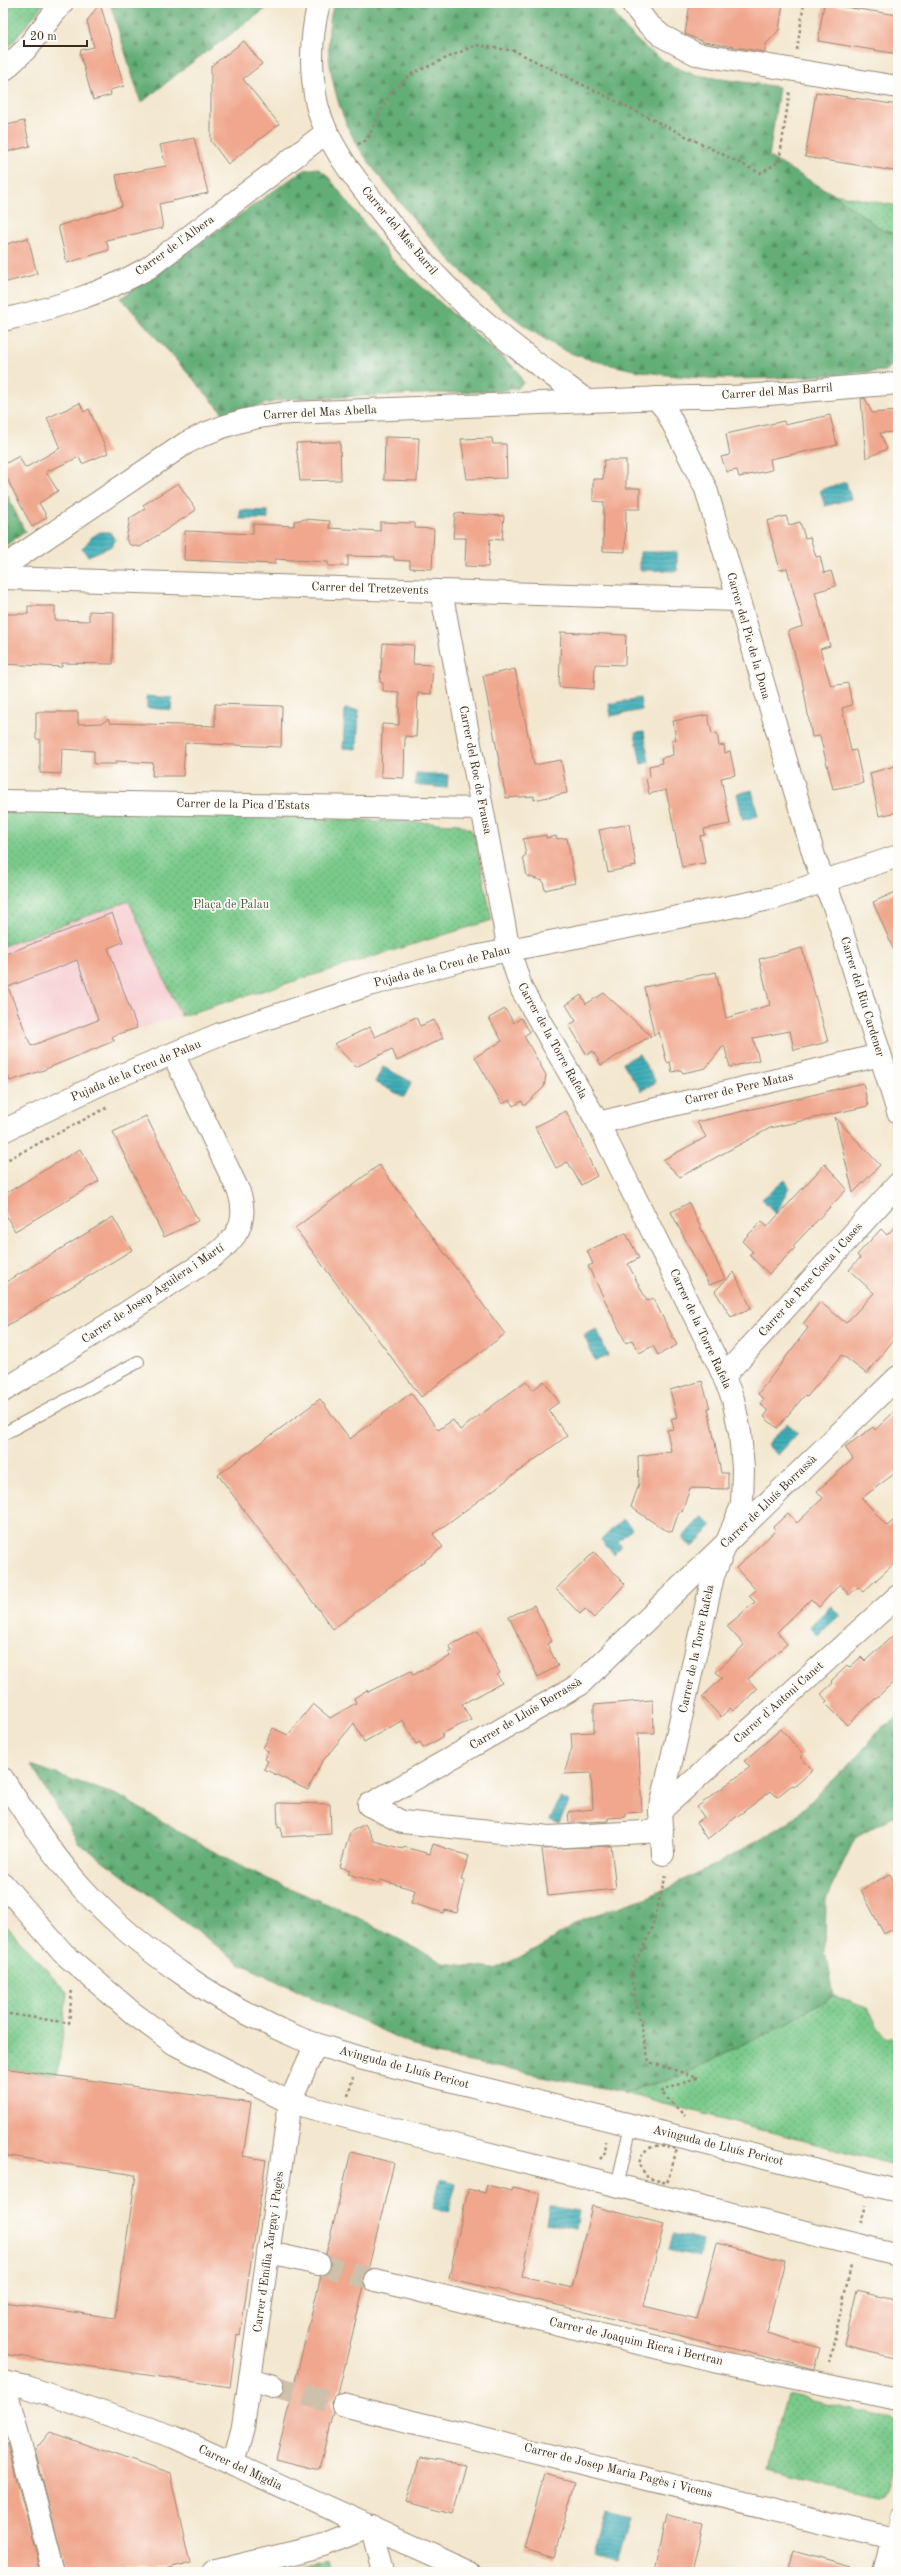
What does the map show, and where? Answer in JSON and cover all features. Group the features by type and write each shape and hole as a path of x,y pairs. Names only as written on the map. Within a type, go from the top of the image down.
{"street":[{"path":"3,71 26,49 62,3"},
{"name":"Carrer del Mas Barril","path":"319,3 312,40 312,74 318,106 327,132 360,186 403,239 447,286 483,321 587,401"},
{"path":"632,3 654,29 687,50 715,58 898,87"},
{"name":"Carrer de l'Albera","path":"3,320 80,300 117,285 148,268 327,132"},
{"name":"Carrer del Mas Barril","path":"656,398 734,397 898,383"},
{"name":"Carrer del Mas Abella","path":"3,567 186,444 237,422 278,414 656,398"},
{"name":"Carrer del Pic de la Dona","path":"656,398 666,410 706,489 737,600 823,882"},
{"name":"Carrer del Tretzevents","path":"3,578 737,600"},
{"name":"Carrer del Roc de Frausa","path":"441,591 509,950"},
{"name":"Carrer de la Pica d'Estats","path":"3,801 482,809"},
{"name":"Pujada de la Creu de Palau","path":"3,1131 107,1081 220,1034 365,986 509,950 775,898 898,856"},
{"name":"Carrer del Riu Cardener","path":"823,882 835,909 898,1112"},
{"name":"Carrer de la Torre Rafela","path":"509,950 522,990 598,1124 681,1286 724,1376 733,1399 740,1433 743,1468 742,1505 713,1576 661,1821 663,1854"},
{"name":"Carrer de Josep Aguilera i Martí","path":"3,1391 68,1351 208,1259 235,1235 243,1215 243,1205 239,1192 173,1054"},
{"name":"Carrer de Pere Matas","path":"598,1124 880,1055"},
{"name":"Carrer de Pere Costa i Cases","path":"724,1376 898,1184"},
{"name":"Carrer de Lluís Borrassà","path":"661,1821 550,1837 402,1822 369,1805 579,1685 898,1377"},
{"name":"Carrer d'Antoni Canet","path":"661,1821 898,1596"},
{"name":"Avinguda de Lluís Pericot","path":"3,1779 55,1855 83,1889 115,1920 194,1981 278,2029 316,2044 360,2058 898,2191"},
{"path":"3,1884 73,1962 134,2014 175,2044 225,2071 290,2102 617,2186 898,2255"},
{"name":"Carrer d'Emília Xargay i Pagès","path":"233,2464 244,2427 290,2102 316,2044"},
{"path":"269,2253 319,2264"},
{"name":"Carrer de Joaquim Riera i Bertran","path":"375,2280 718,2362 898,2399"},
{"path":"250,2379 273,2386"},
{"path":"3,2382 54,2572"},
{"name":"Carrer del Migdia","path":"3,2382 27,2387 174,2438 470,2572"},
{"name":"Carrer de Josep Maria Pagès i Vicens","path":"343,2405 892,2539"},
{"path":"884,2572 898,2515"},
{"path":"212,2572 324,2545 371,2526 383,2572"}],"lane":[{"path":"3,1434 138,1362"},
{"path":"617,2186 631,2125"}],"path":[{"path":"339,153 367,140 389,95 411,74 476,45 515,51 760,173 779,162 804,3"},
{"path":"3,1162 114,1104"},
{"path":"666,1879 651,1931 630,1973 649,2062 696,2077 661,2092 686,2115"},
{"path":"3,2013 69,2023 73,1962"},
{"path":"346,2104 355,2071"},
{"path":"593,2163 606,2153 603,2138"},
{"path":"667,2183 676,2148"},
{"path":"861,2224 866,2202"},
{"path":"824,2384 852,2261"}],"shaded area":[{"path":"129,901 181,1016 112,1036 3,1085 3,946"}],"green space":[{"path":"3,3 44,3 3,54"},
{"path":"110,3 274,3 191,63 141,103"},
{"path":"334,3 609,3 615,15 634,37 646,48 671,65 697,75 779,87 769,157 833,194 884,231 898,234 898,362 884,371 817,376 750,379 682,376 616,366 586,358 564,350 533,332 487,295 445,254 406,210 359,149 346,123 332,79 329,33 330,18"},
{"path":"317,168 326,174 395,263 517,370 523,383 518,388 501,391 286,399 224,414 121,298 295,176 305,170"},
{"path":"833,194 898,206 898,234 884,231"},
{"path":"3,486 25,532 3,547"},
{"name":"Plaça de Palau","path":"105,810 459,824 471,830 475,837 492,920 181,1016 129,901 3,946 3,812"},
{"path":"898,1718 898,1814 855,1838 826,1899 825,1950 833,1996 782,2026 678,2077 623,2092 434,2055 241,1964 78,1842 31,1765 119,1796 203,1846 268,1879 351,1914 444,1963 494,1969 538,1949 583,1919 648,1897 722,1861 788,1823 855,1759 882,1727"},
{"path":"3,1922 67,1992 58,2075 3,2068"},
{"path":"833,1996 867,2008 886,2039 898,2036 898,2166 623,2092 678,2077 782,2026"},
{"path":"788,2395 892,2419 897,2424 898,2446 886,2489 882,2494 875,2495 767,2470"},
{"path":"327,2563 329,2572 289,2572"}],"water":[{"path":"846,482 851,499 825,506 820,490"},
{"path":"240,510 268,511 268,519 240,519"},
{"path":"100,532 110,532 115,540 112,546 88,556 82,549 92,537"},
{"path":"640,552 677,552 677,571 640,570"},
{"path":"147,696 172,698 171,710 147,708"},
{"path":"640,698 642,710 611,716 609,704"},
{"path":"345,709 359,710 357,749 343,748"},
{"path":"644,732 649,762 641,764 635,733"},
{"path":"416,773 448,775 447,788 415,785"},
{"path":"752,790 758,816 743,820 737,794"},
{"path":"639,1054 656,1082 641,1091 623,1063"},
{"path":"383,1067 412,1082 404,1097 375,1082"},
{"path":"785,1180 789,1187 776,1214 762,1199"},
{"path":"597,1329 608,1356 595,1361 584,1335"},
{"path":"787,1423 798,1433 778,1455 767,1445"},
{"path":"702,1516 712,1526 692,1547 682,1538"},
{"path":"623,1519 632,1528 618,1542 622,1546 614,1554 601,1540"},
{"path":"831,1606 840,1615 818,1635 810,1626"},
{"path":"560,1798 569,1802 559,1824 550,1820"},
{"path":"440,2180 456,2184 448,2213 433,2208"},
{"path":"550,2206 578,2211 575,2229 547,2223"},
{"path":"673,2234 703,2241 700,2257 669,2250"},
{"path":"606,2510 629,2516 616,2564 594,2557"}],"building":[{"path":"100,3 124,86 110,90 111,95 93,100 80,54 81,50 94,47 87,21"},
{"path":"690,3 783,3 779,30 766,44 765,52 704,42 685,34"},
{"path":"824,4 898,15 898,54 818,41"},
{"path":"244,41 262,64 243,79 279,124 228,164 211,141 211,66"},
{"path":"816,92 898,105 898,156 895,171 805,157"},
{"path":"24,121 30,146 3,153 3,126"},
{"path":"194,138 208,193 159,204 163,228 106,240 109,250 67,263 58,226 122,206 116,175 166,166 160,145"},
{"path":"28,238 37,274 3,283 3,245"},
{"path":"865,398 872,413 898,411 898,432 880,433 887,449 866,458 861,399"},
{"path":"80,403 84,412 89,409 108,453 82,464 79,457 46,472 58,491 39,503 47,517 32,527 3,471 3,465 19,456 25,468 60,448 47,418"},
{"path":"830,415 837,445 770,459 772,470 739,477 737,470 727,472 721,457 730,455 726,434 784,421 785,425"},
{"path":"385,437 419,438 417,481 384,480"},
{"path":"492,438 493,444 506,444 507,478 467,479 461,439"},
{"path":"340,442 341,480 300,481 296,443"},
{"path":"604,460 626,460 626,488 640,488 640,509 626,509 625,552 603,551 604,502 593,501 593,479 603,479"},
{"path":"178,483 196,510 140,547 130,545 126,539 130,518 145,509 143,505"},
{"path":"455,513 504,516 502,540 490,539 488,567 465,566 466,538 453,538"},
{"path":"786,516 789,525 800,522 805,538 810,537 816,557 820,556 824,573 831,571 836,586 815,592 830,646 820,649 831,686 848,683 852,705 842,708 851,751 856,750 863,783 833,789 820,736 812,737 802,680 788,631 803,626 787,568 780,570 767,521"},
{"path":"305,519 330,521 329,528 380,531 380,522 415,523 415,528 434,529 432,569 410,568 410,561 394,560 394,557 348,556 348,566 328,566 328,562 275,559 275,564 184,560 185,531 253,534 253,524 294,526 294,521"},
{"path":"28,606 55,606 55,620 89,621 89,611 114,612 113,664 62,663 62,667 3,664 3,614 28,614"},
{"path":"561,632 626,635 625,665 595,664 594,689 559,687"},
{"path":"383,643 414,645 413,664 433,665 431,694 418,693 416,737 405,736 404,778 381,777 382,724 399,725 399,692 383,691 383,683 380,682"},
{"path":"515,669 534,765 561,760 567,793 534,800 534,796 506,798 483,676"},
{"path":"215,704 282,706 281,747 185,743 183,776 152,776 153,763 116,761 116,764 94,764 94,751 62,749 61,774 40,773 40,739 36,739 36,712 78,712 78,724 102,723 108,719 110,723 215,726"},
{"path":"708,715 712,734 717,733 719,746 724,745 725,753 730,751 735,775 721,778 730,824 704,829 705,835 700,836 705,863 682,867 666,790 649,794 646,778 650,777 649,766 662,763 661,758 673,755 672,740 676,740 673,721"},
{"path":"898,765 898,812 879,816 870,773"},
{"path":"629,824 636,866 608,872 599,830"},
{"path":"546,835 546,838 556,836 557,839 567,838 575,883 545,890 543,881 527,876 523,857 526,855 523,839"},
{"path":"898,891 898,960 873,902"},
{"path":"112,913 123,942 108,948 137,1028 112,1036 114,1041 41,1071 10,1081 8,1076 3,1078 3,955","holes":["77,960 98,1020 31,1046 8,987"]},
{"path":"802,948 828,1042 794,1050 790,1031 753,1038 759,1060 730,1067 724,1045 706,1068 683,1073 681,1070 672,1072 670,1062 667,1063 659,1032 654,1035 644,987 716,972 726,1018 770,1005 759,959"},
{"path":"604,993 651,1036 601,1065 593,1051 587,1055 569,1025 576,1021 566,1005 581,995 586,1004"},
{"path":"505,1009 514,1023 521,1018 530,1032 524,1036 546,1075 544,1087 524,1106 522,1101 513,1106 510,1100 502,1104 475,1057 502,1041 489,1018"},
{"path":"416,1017 420,1026 434,1020 443,1038 397,1061 392,1049 356,1067 334,1044 370,1027 375,1037"},
{"path":"863,1083 868,1106 770,1128 680,1177 663,1160 706,1137 697,1122"},
{"path":"566,1111 597,1176 581,1185 568,1162 556,1168 535,1127"},
{"path":"146,1116 198,1221 164,1237 113,1132"},
{"path":"835,1117 880,1165 853,1193"},
{"path":"80,1149 99,1181 15,1231 3,1210 3,1195"},
{"path":"825,1164 847,1189 793,1246 795,1248 769,1274 749,1255 753,1252 742,1241 762,1221 767,1227"},
{"path":"379,1165 505,1334 421,1397 295,1228"},
{"path":"689,1203 725,1279 709,1285 671,1212"},
{"path":"113,1217 132,1250 3,1328 3,1284"},
{"path":"898,1223 898,1334 867,1374 842,1355 807,1397 805,1395 777,1428 764,1417 768,1411 760,1404 764,1399 758,1394 808,1328 803,1324 820,1302 846,1323 874,1293 849,1270 860,1258 857,1255 881,1229 887,1235"},
{"path":"626,1233 639,1258 628,1264 647,1301 653,1298 677,1345 658,1355 653,1346 639,1353 632,1340 626,1343 588,1266 593,1264 587,1251"},
{"path":"734,1272 751,1308 731,1317 715,1291"},
{"path":"526,1381 533,1390 544,1381 559,1402 548,1410 567,1436 433,1534 443,1547 333,1629 218,1475 320,1399 350,1439 411,1393 438,1430 453,1420 460,1430"},
{"path":"702,1381 710,1408 708,1408 721,1473 728,1473 728,1489 690,1488 682,1512 679,1511 672,1532 663,1529 631,1507 639,1484 638,1456 671,1451 667,1430 674,1429 671,1419 677,1417 670,1390"},
{"path":"898,1408 898,1471 862,1498 887,1526 898,1517 898,1560 863,1592 858,1587 849,1595 840,1584 819,1607 811,1599 777,1632 787,1644 748,1679 757,1689 733,1711 730,1708 721,1717 702,1697 722,1678 716,1672 744,1645 727,1626 755,1602 749,1596 756,1590 736,1568 776,1530 773,1527 788,1513 797,1523 823,1498 817,1491 853,1459 845,1447 873,1427 875,1430"},
{"path":"594,1552 625,1584 594,1618 585,1609 580,1614 556,1589"},
{"path":"534,1605 552,1641 547,1644 558,1666 538,1677 509,1617"},
{"path":"478,1631 500,1673 497,1675 502,1683 462,1704 471,1720 441,1734 443,1737 423,1748 420,1742 416,1744 403,1720 364,1742 354,1723 321,1763 308,1790 264,1769 268,1761 264,1759 268,1751 263,1748 273,1728 288,1735 313,1704 330,1718 356,1703 354,1698 367,1690 368,1692 411,1671 413,1675 451,1656 449,1653 452,1651 449,1646"},
{"path":"898,1631 898,1678 847,1725 825,1703 827,1701 821,1694 833,1683 831,1681 847,1666 849,1668 861,1657 865,1661"},
{"path":"653,1700 654,1733 638,1733 642,1812 625,1813 625,1817 608,1818 608,1821 569,1823 568,1812 593,1809 591,1773 564,1774 572,1748 571,1733 594,1732 594,1705"},
{"path":"781,1729 803,1754 800,1757 813,1770 795,1786 792,1785 777,1797 771,1791 707,1839 696,1823 704,1817 697,1807 750,1767 744,1761"},
{"path":"277,1803 330,1804 331,1834 282,1837 281,1827 278,1828"},
{"path":"365,1824 374,1841 403,1849 404,1847 430,1854 433,1844 469,1856 461,1880 465,1881 457,1913 445,1910 444,1913 411,1903 415,1890 380,1880 379,1883 348,1874 350,1870 340,1867 350,1832"},
{"path":"611,1846 616,1889 548,1896 542,1849"},
{"path":"890,1874 898,1889 898,1926 884,1934 861,1890"},
{"path":"3,2068 251,2103 243,2156 266,2160 240,2336 237,2335 230,2387 3,2354 3,2302 115,2318 136,2175 3,2155"},
{"path":"351,2152 394,2163 368,2270 363,2277 364,2286 338,2394 331,2402 333,2412 319,2470 276,2459 321,2276 328,2273 331,2267 331,2260 326,2254"},
{"path":"487,2185 512,2191 513,2187 540,2193 522,2276 572,2288 592,2206 664,2224 644,2306 697,2319 717,2243 785,2261 766,2333 820,2348 814,2369 449,2278 468,2189 485,2193"},
{"path":"857,2290 898,2300 898,2359 844,2346"},
{"path":"50,2432 170,2474 190,2562 152,2572 66,2572 35,2450"},
{"path":"7,2443 41,2572 3,2572 3,2444"},
{"path":"420,2458 466,2465 453,2514 406,2502"},
{"path":"544,2474 575,2482 554,2558 524,2549"},
{"path":"666,2515 703,2523 692,2572 654,2572"},
{"path":"793,2551 851,2567 850,2572 787,2572"}],"tunnel":[{"path":"319,2264 375,2280"},
{"path":"273,2386 343,2405"}]}
